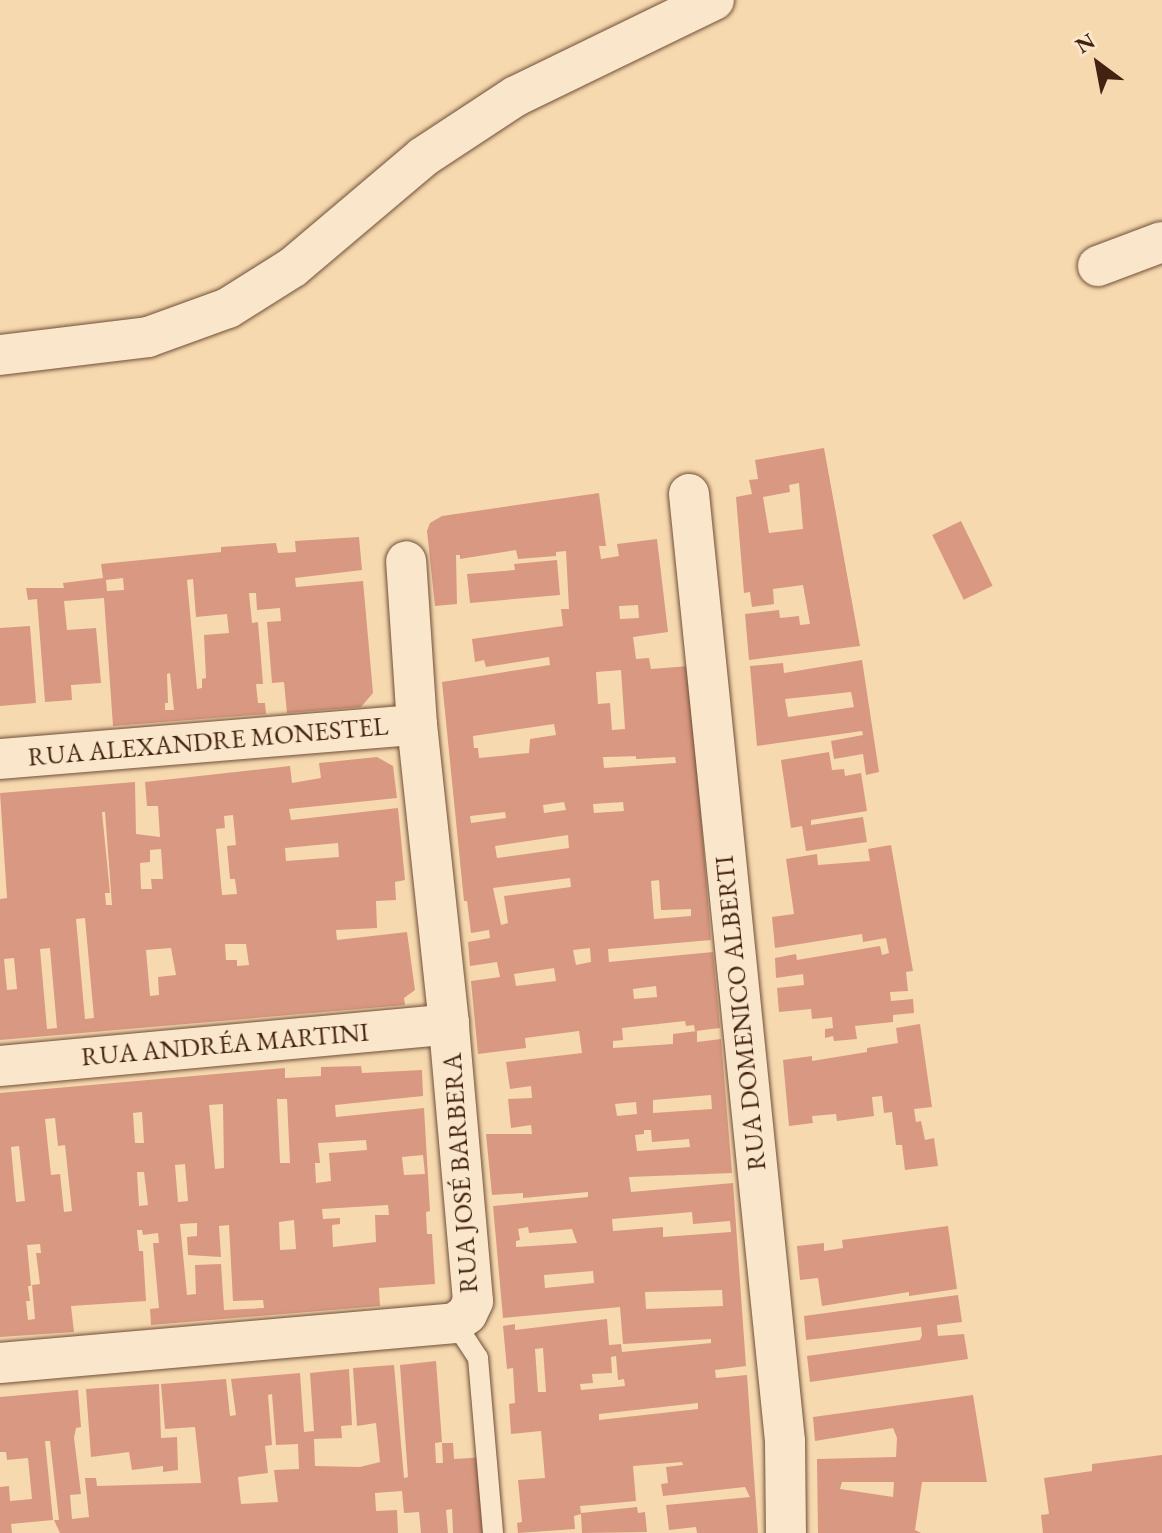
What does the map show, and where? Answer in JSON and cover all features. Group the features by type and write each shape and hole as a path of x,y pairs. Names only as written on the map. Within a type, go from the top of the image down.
{"street":[{"path":"0,355 148,337 228,308 293,267 423,157 516,96 714,0"},
{"path":"1098,266 1162,242"},
{"name":"RUA DOMENICO ALBERTI","path":"689,494 785,1441 786,1533"},
{"name":"RUA JOSÉ BARBERA","path":"0,1363 455,1323 467,1314 473,1301 449,1024 417,725 406,561"},
{"name":"RUA ALEXANDRE MONESTEL","path":"0,759 417,725"},
{"name":"RUA ANDRÉA MARTINI","path":"0,1066 449,1024"}],"lane":[{"path":"455,1323 478,1358 493,1533"}],"building":[{"path":"824,448 860,646 749,660 745,614 779,610 780,618 799,616 800,625 810,624 803,585 773,589 774,604 752,607 750,592 744,593 736,497 752,494 749,480 758,479 755,460","holes":["799,483 803,529 769,533 763,497 790,492 789,485"]},
{"path":"599,493 606,546 599,546 601,559 619,556 617,544 657,539 668,632 633,637 636,659 649,658 651,669 689,666 711,940 608,949 609,962 713,952 720,1028 695,1031 694,1025 686,1026 685,1021 622,1028 623,1040 613,1041 613,1048 673,1044 673,1034 697,1031 697,1042 721,1039 732,1173 629,1177 631,1192 733,1183 746,1366 715,1370 716,1378 747,1375 758,1533 697,1533 696,1527 669,1530 666,1505 750,1497 745,1487 663,1496 661,1484 668,1483 666,1467 683,1465 682,1462 633,1466 636,1501 580,1506 581,1513 637,1507 638,1513 645,1512 647,1532 582,1533 581,1514 574,1516 575,1529 518,1533 517,1523 522,1522 518,1480 545,1478 541,1431 511,1434 509,1404 515,1403 513,1368 507,1369 503,1326 515,1324 515,1330 607,1319 609,1345 621,1344 622,1352 711,1343 711,1339 623,1344 620,1307 503,1318 493,1206 588,1197 588,1192 523,1198 523,1193 492,1195 486,1134 532,1134 531,1125 511,1128 508,1099 532,1098 531,1086 510,1089 506,1062 582,1053 579,1031 525,1038 526,1048 478,1054 471,981 500,977 497,962 470,966 468,942 490,938 489,930 471,933 467,901 464,901 442,682 550,665 549,657 486,667 484,660 475,662 472,639 563,626 561,609 569,609 566,551 556,552 556,556 518,559 516,550 460,559 460,555 456,555 457,604 435,606 427,531 430,523 442,516","holes":["638,605 639,618 620,619 619,606","621,670 625,729 612,730 610,703 598,704 596,672","554,724 556,735 530,739 529,753 479,758 478,748 474,748 473,736","603,757 675,757 676,763 604,768","564,802 566,810 544,813 543,805","623,802 624,811 594,813 593,804","505,812 506,818 471,823 470,816","568,835 569,848 497,858 495,846","570,878 571,887 504,896 508,923 501,925 493,888","659,880 661,910 691,909 691,916 654,919 651,881","590,948 591,962 576,965 573,950","554,968 556,981 516,986 514,974","656,986 657,997 634,999 633,989","711,1095 712,1109 653,1113 653,1100","636,1102 637,1114 617,1116 615,1104","651,1130 652,1142 689,1139 690,1147 637,1151 635,1135","692,1212 693,1224 730,1221 731,1232 663,1237 663,1227 613,1231 612,1219","528,1227 529,1233 572,1229 577,1243 516,1247 516,1241 520,1240 518,1229","593,1271 594,1283 545,1288 544,1275","722,1290 723,1306 646,1309 645,1292","543,1348 546,1392 538,1392 535,1349","616,1356 618,1380 624,1379 625,1386 581,1390 580,1384 593,1383 592,1374 612,1373 611,1357","698,1403 698,1409 599,1420 599,1414"]},
{"path":"961,521 993,586 964,600 932,535"},
{"path":"359,537 362,570 295,578 296,587 363,581 373,693 361,707 287,713 284,682 272,683 267,622 281,621 280,608 257,610 256,593 249,593 252,623 258,622 263,684 256,684 258,703 265,703 266,714 113,726 104,598 64,601 67,630 96,628 101,683 71,685 72,700 45,702 37,599 28,600 26,588 64,588 63,583 103,578 101,564 221,552 221,547 276,543 278,553 296,552 295,541","holes":["123,578 124,590 107,591 106,580","193,579 196,617 227,614 229,633 204,635 206,678 202,679 202,688 197,689 187,580","170,673 174,710 165,710 165,703 168,703 167,674"]},
{"path":"557,560 560,595 470,603 467,574 515,570 514,564"},
{"path":"30,626 36,703 0,706 0,628"},
{"path":"862,660 879,772 866,775 863,754 834,759 831,741 863,735 862,731 757,746 750,666 783,663 784,673","holes":["851,692 854,707 788,717 785,699"]},
{"path":"829,752 832,770 844,769 845,776 861,773 867,811 811,820 811,825 863,817 867,842 806,851 802,826 791,828 781,760"},
{"path":"377,757 393,766 397,798 289,809 291,820 398,808 405,880 395,882 396,900 376,901 377,928 336,930 337,940 407,932 415,990 404,998 405,1005 0,1040 0,899 7,898 0,793 135,782 136,834 160,837 158,806 147,806 145,782 290,766 292,783 321,778 319,763","holes":["102,812 105,812 112,905 106,905 105,893 110,893","233,815 236,845 227,846 230,879 235,879 237,894 222,895 216,829 225,828 224,816","338,843 339,857 286,861 285,848","161,849 163,879 151,879 152,889 141,889 140,863 150,862 150,850","85,918 94,1018 85,1019 76,919","225,944 246,944 249,965 237,966 237,960 226,960","50,948 57,1028 47,1029 40,949","171,948 176,975 158,977 159,995 150,996 146,950","14,958 17,989 7,990 4,959"]},
{"path":"891,845 913,971 906,972 908,991 890,992 891,1001 913,999 914,1013 893,1015 893,1022 855,1026 857,1039 834,1041 833,1036 825,1038 825,1029 833,1028 832,1017 812,1019 811,1009 779,1012 777,988 804,985 803,974 776,978 775,958 796,954 797,960 880,946 882,955 889,953 886,938 863,942 862,934 775,948 772,917 794,914 786,859 817,854 818,865 870,861 868,849"},
{"path":"920,1024 932,1107 914,1109 916,1122 921,1121 925,1140 934,1138 938,1166 905,1170 902,1145 896,1145 892,1112 884,1113 882,1096 872,1097 874,1116 837,1121 836,1114 812,1116 813,1123 789,1126 783,1060 812,1056 812,1061 867,1052 867,1048 898,1043 896,1028"},
{"path":"361,1066 362,1073 422,1070 423,1096 335,1105 336,1117 424,1108 430,1211 426,1212 427,1234 432,1234 435,1284 379,1288 380,1306 151,1325 150,1309 159,1308 153,1243 159,1243 158,1233 143,1235 142,1230 137,1230 139,1251 143,1251 146,1301 71,1306 74,1332 0,1337 0,1093 285,1068 285,1078 321,1076 321,1067","holes":["277,1099 287,1099 290,1163 280,1163","223,1104 224,1168 215,1169 209,1105","142,1112 144,1143 135,1143 133,1113","55,1118 58,1146 65,1145 72,1211 64,1212 60,1174 51,1175 45,1119","366,1140 367,1150 329,1153 331,1181 316,1183 315,1163 320,1163 318,1143","19,1146 25,1201 16,1202 11,1147","423,1155 425,1174 404,1175 402,1157","185,1164 188,1201 178,1202 175,1165","137,1172 144,1172 148,1205 139,1206","388,1205 389,1215 375,1215 376,1242 333,1247 332,1225 340,1224 340,1218 323,1219 322,1209","294,1220 296,1249 280,1250 279,1222","197,1223 197,1236 187,1237 188,1255 221,1257 219,1226 229,1225 233,1301 263,1300 264,1308 224,1310 221,1264 195,1265 196,1294 187,1295 180,1224","40,1244 41,1253 36,1253 40,1284 32,1285 35,1319 28,1320 26,1301 30,1301 28,1286 31,1286 27,1245"]},
{"path":"948,1226 957,1289 909,1296 909,1292 822,1306 818,1278 800,1280 797,1246 824,1243 824,1251 843,1248 842,1240"},
{"path":"958,1295 962,1322 937,1325 938,1336 964,1334 968,1359 810,1382 807,1356 920,1340 922,1335 921,1327 806,1340 804,1316"},
{"path":"436,1361 442,1442 435,1443 436,1463 443,1463 442,1443 453,1443 454,1459 486,1457 491,1533 453,1533 452,1509 446,1510 448,1533 421,1533 419,1512 404,1513 402,1491 375,1493 376,1511 397,1510 398,1533 60,1533 54,1520 59,1520 50,1441 45,1441 53,1520 11,1524 12,1533 0,1533 0,1487 9,1486 10,1501 32,1499 28,1458 7,1460 6,1452 0,1452 0,1397 78,1390 81,1427 76,1428 74,1438 81,1494 70,1495 72,1519 89,1517 85,1478 96,1478 97,1486 201,1483 195,1427 165,1429 161,1384 226,1379 230,1416 236,1415 231,1379 300,1373 304,1432 314,1431 310,1373 349,1369 352,1425 341,1426 342,1438 314,1439 315,1466 360,1467 380,1462 376,1423 357,1426 353,1368 394,1365 404,1478 408,1477 400,1365","holes":["272,1394 276,1445 298,1444 299,1469 274,1470 278,1502 241,1504 238,1477 268,1473 265,1446 272,1445 268,1395"]},
{"path":"159,1384 161,1438 177,1437 178,1470 163,1472 163,1466 132,1470 129,1452 91,1457 86,1389"},
{"path":"973,1395 987,1482 922,1482 915,1530 921,1533 818,1533 817,1459 896,1457 897,1438 893,1428 815,1441 813,1417","holes":["842,1482 894,1482 893,1497 840,1489"]},
{"path":"1162,1455 1162,1533 1043,1533 1041,1515 1049,1514 1044,1478 1092,1471 1092,1464"}]}
